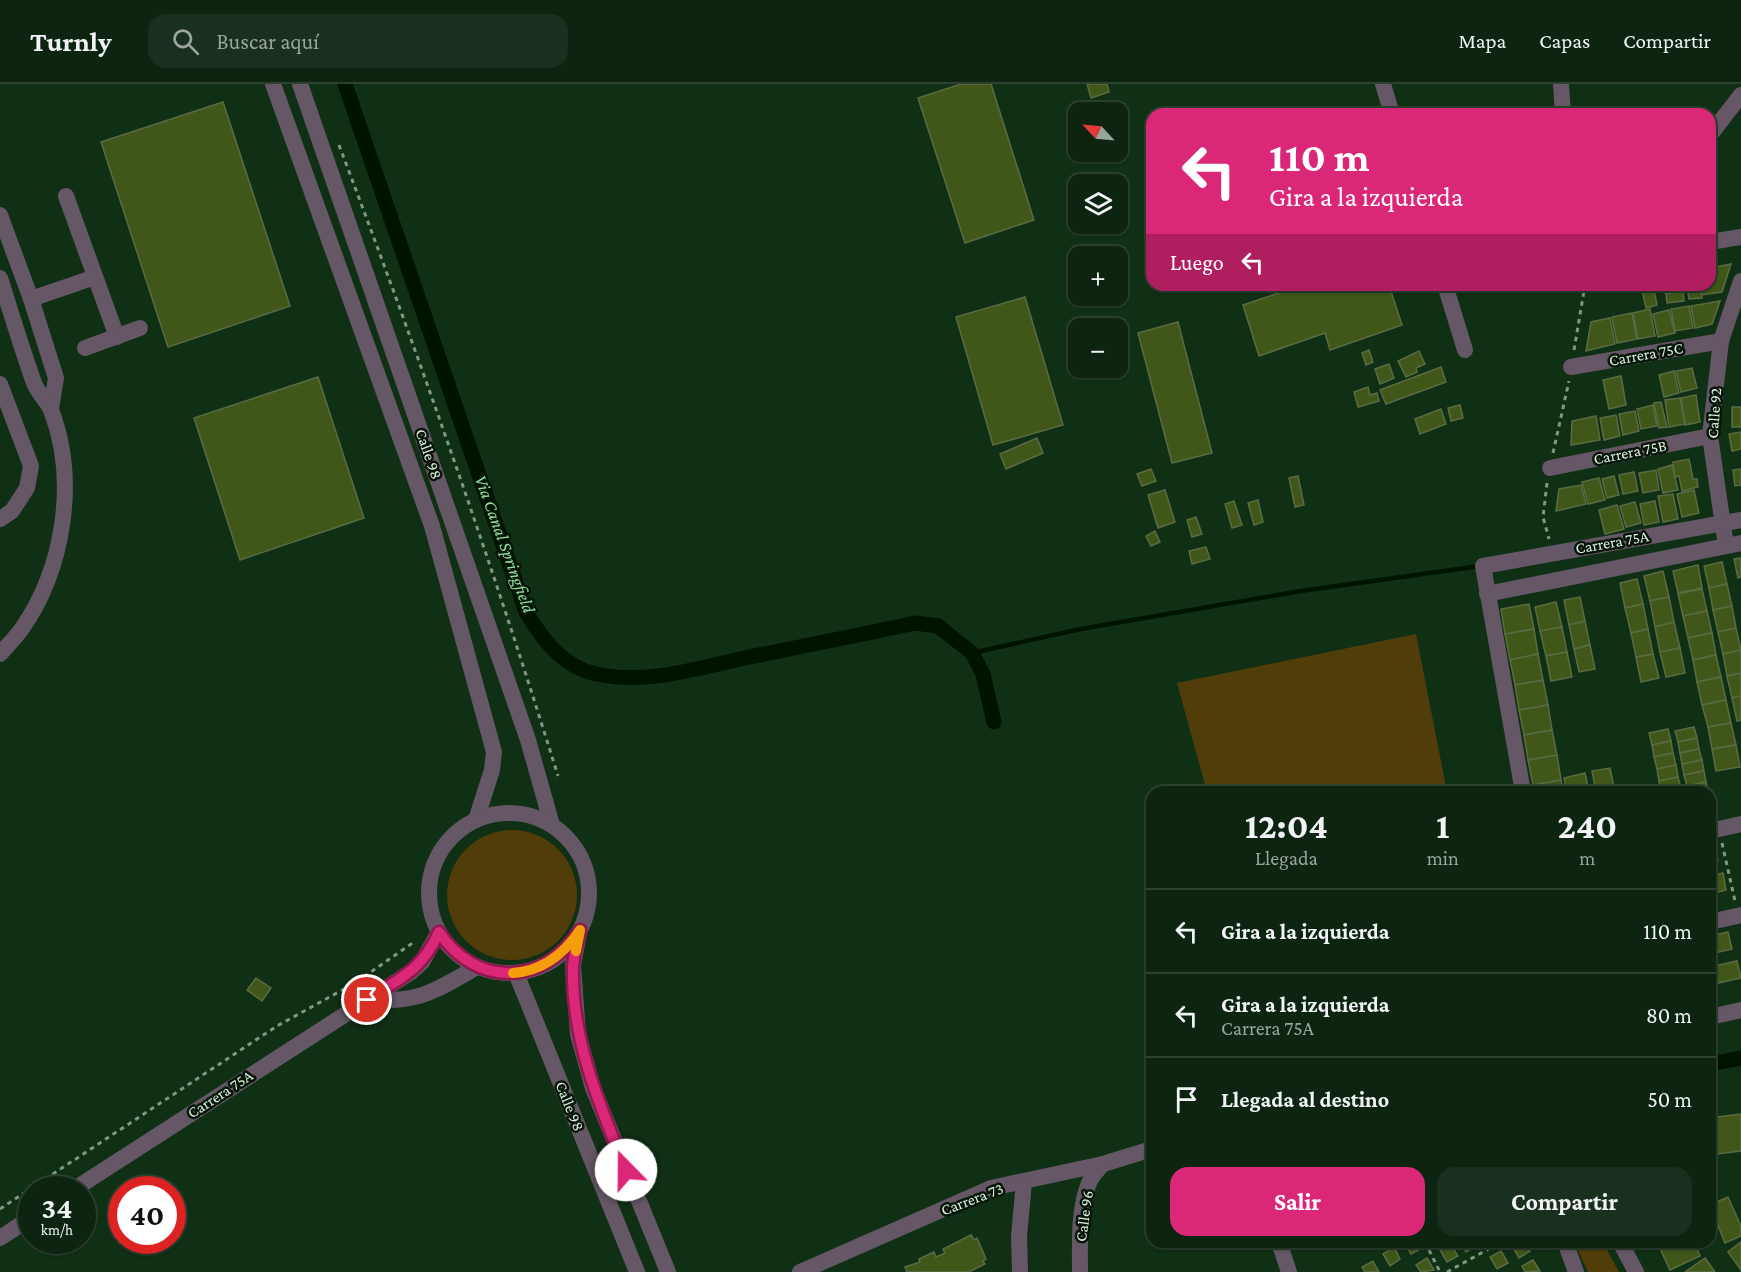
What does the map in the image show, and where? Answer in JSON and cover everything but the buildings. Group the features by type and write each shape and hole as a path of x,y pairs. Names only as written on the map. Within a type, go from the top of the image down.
{"street":[{"name":"Calle 98","path":"273,84 432,526 485,718 494,752 492,770 476,820"},
{"name":"Calle 98","path":"300,84 528,740 552,825"},
{"path":"1383,84 1390,108"},
{"path":"1561,84 1563,108"},
{"path":"1716,127 1741,95"},
{"path":"66,196 117,337"},
{"path":"0,217 31,299 56,378 51,409"},
{"path":"1716,241 1741,237"},
{"path":"31,299 95,277"},
{"path":"0,278 35,386 51,409 62,453 64,500 58,545 44,589 21,629 0,654"},
{"name":"Calle 92","path":"1734,545 1724,522 1710,436 1721,341 1741,281"},
{"path":"1447,291 1464,350"},
{"path":"85,348 140,327"},
{"name":"Carrera 75C","path":"1571,367 1721,341"},
{"path":"0,384 30,466 27,488 12,511 0,519"},
{"name":"Carrera 75B","path":"1550,468 1710,436"},
{"name":"Carrera 75A","path":"1734,545 1487,594 1483,566 1741,520"},
{"path":"1487,594 1522,786"},
{"path":"515,813 540,819 552,825 571,842 586,872 588,905 580,930 572,941 542,966 516,973 490,971 477,967 455,953 433,920 429,900 433,868 438,855 450,839 464,826 489,815 515,813"},
{"path":"1716,830 1741,824"},
{"path":"1716,921 1740,916"},
{"name":"Calle 98","path":"580,930 573,965 578,1034 593,1088 668,1272"},
{"name":"Carrera 75A","path":"96,1176 411,972 431,950 439,932"},
{"path":"367,1000 414,999 431,993 477,967"},
{"name":"Calle 98","path":"516,973 637,1272"},
{"path":"1716,1016 1741,1010"},
{"name":"Carrera 73","path":"800,1272 991,1188 1103,1164 1146,1151"},
{"name":"Calle 96","path":"1080,1272 1081,1227 1086,1193 1094,1174 1103,1164"},
{"path":"1020,1272 1019,1236 1024,1182"},
{"path":"0,1238 18,1226"},
{"path":"1281,1248 1289,1272"},
{"path":"1567,1248 1576,1272"},
{"path":"1623,1248 1636,1272"}],"path":[{"path":"338,140 397,298 511,623 558,776"},
{"path":"1552,552 1544,517 1544,500 1584,291"},
{"path":"1716,833 1740,916"},
{"path":"0,1209 277,1026 355,983 428,933 439,932"},
{"path":"1428,1248 1440,1272"},
{"path":"1447,1272 1490,1248"}],"shaded area":[{"path":"1416,634 1446,786 1205,786 1177,683"},
{"path":"512,830 537,835 558,849 572,870 577,895 572,920 558,941 537,955 512,960 487,955 466,941 452,920 447,895 452,870 466,849 487,835"},
{"path":"1577,1248 1606,1248 1619,1272 1588,1272"}],"waterway":[{"name":"Via Canal Springfield","path":"345,84 526,612 546,642 573,665 584,670 596,674 634,678 673,674 915,623 938,626 972,653 983,674 994,722"},
{"path":"972,653 1081,629 1301,591 1480,566"},
{"name":"Via Canal Springfield","path":"1716,1063 1741,1058"}],"slow traffic":[{"path":"513,973 542,966 553,959 563,951 580,930 576,951"}],"route":[{"path":"367,1000 411,972 422,962 431,950 439,932 455,953 477,967 503,973 516,973 542,966 553,959 563,951 580,930 573,965 578,1034 593,1088 626,1170"}]}
